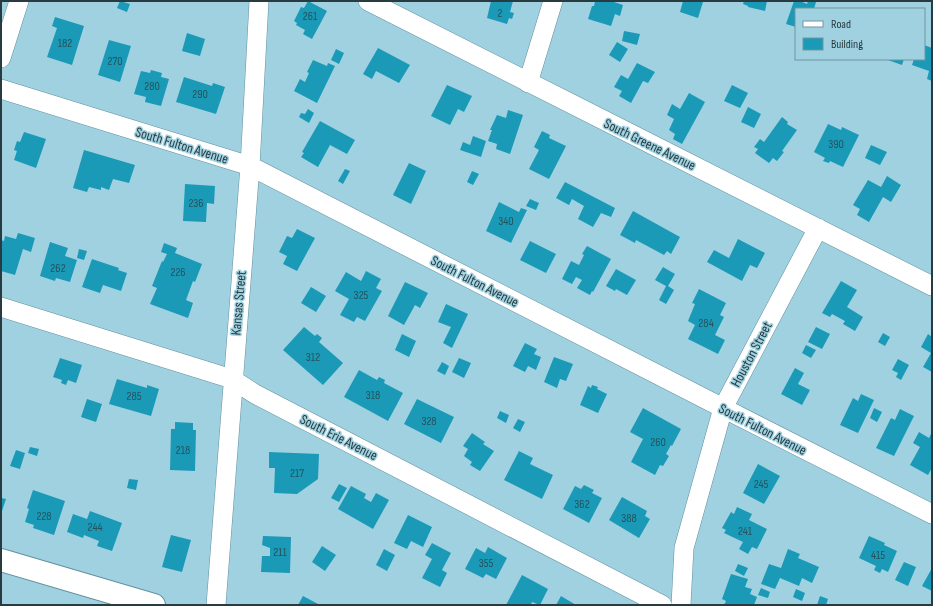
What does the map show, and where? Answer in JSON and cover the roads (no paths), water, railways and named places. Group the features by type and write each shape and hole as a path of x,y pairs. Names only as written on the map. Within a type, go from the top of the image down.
{"street":[{"path":"1,58 19,1"},
{"name":"Kansas Street","path":"216,605 232,379 250,166 259,1"},
{"name":"South Greene Avenue","path":"368,1 932,286"},
{"path":"528,83 553,1"},
{"name":"South Fulton Avenue","path":"1,89 250,166 932,514"},
{"name":"Houston Street","path":"681,605 684,548 723,408 818,228"},
{"name":"South Erie Avenue","path":"1,307 232,379 262,397 662,605"},
{"path":"1,560 154,605"}]}
